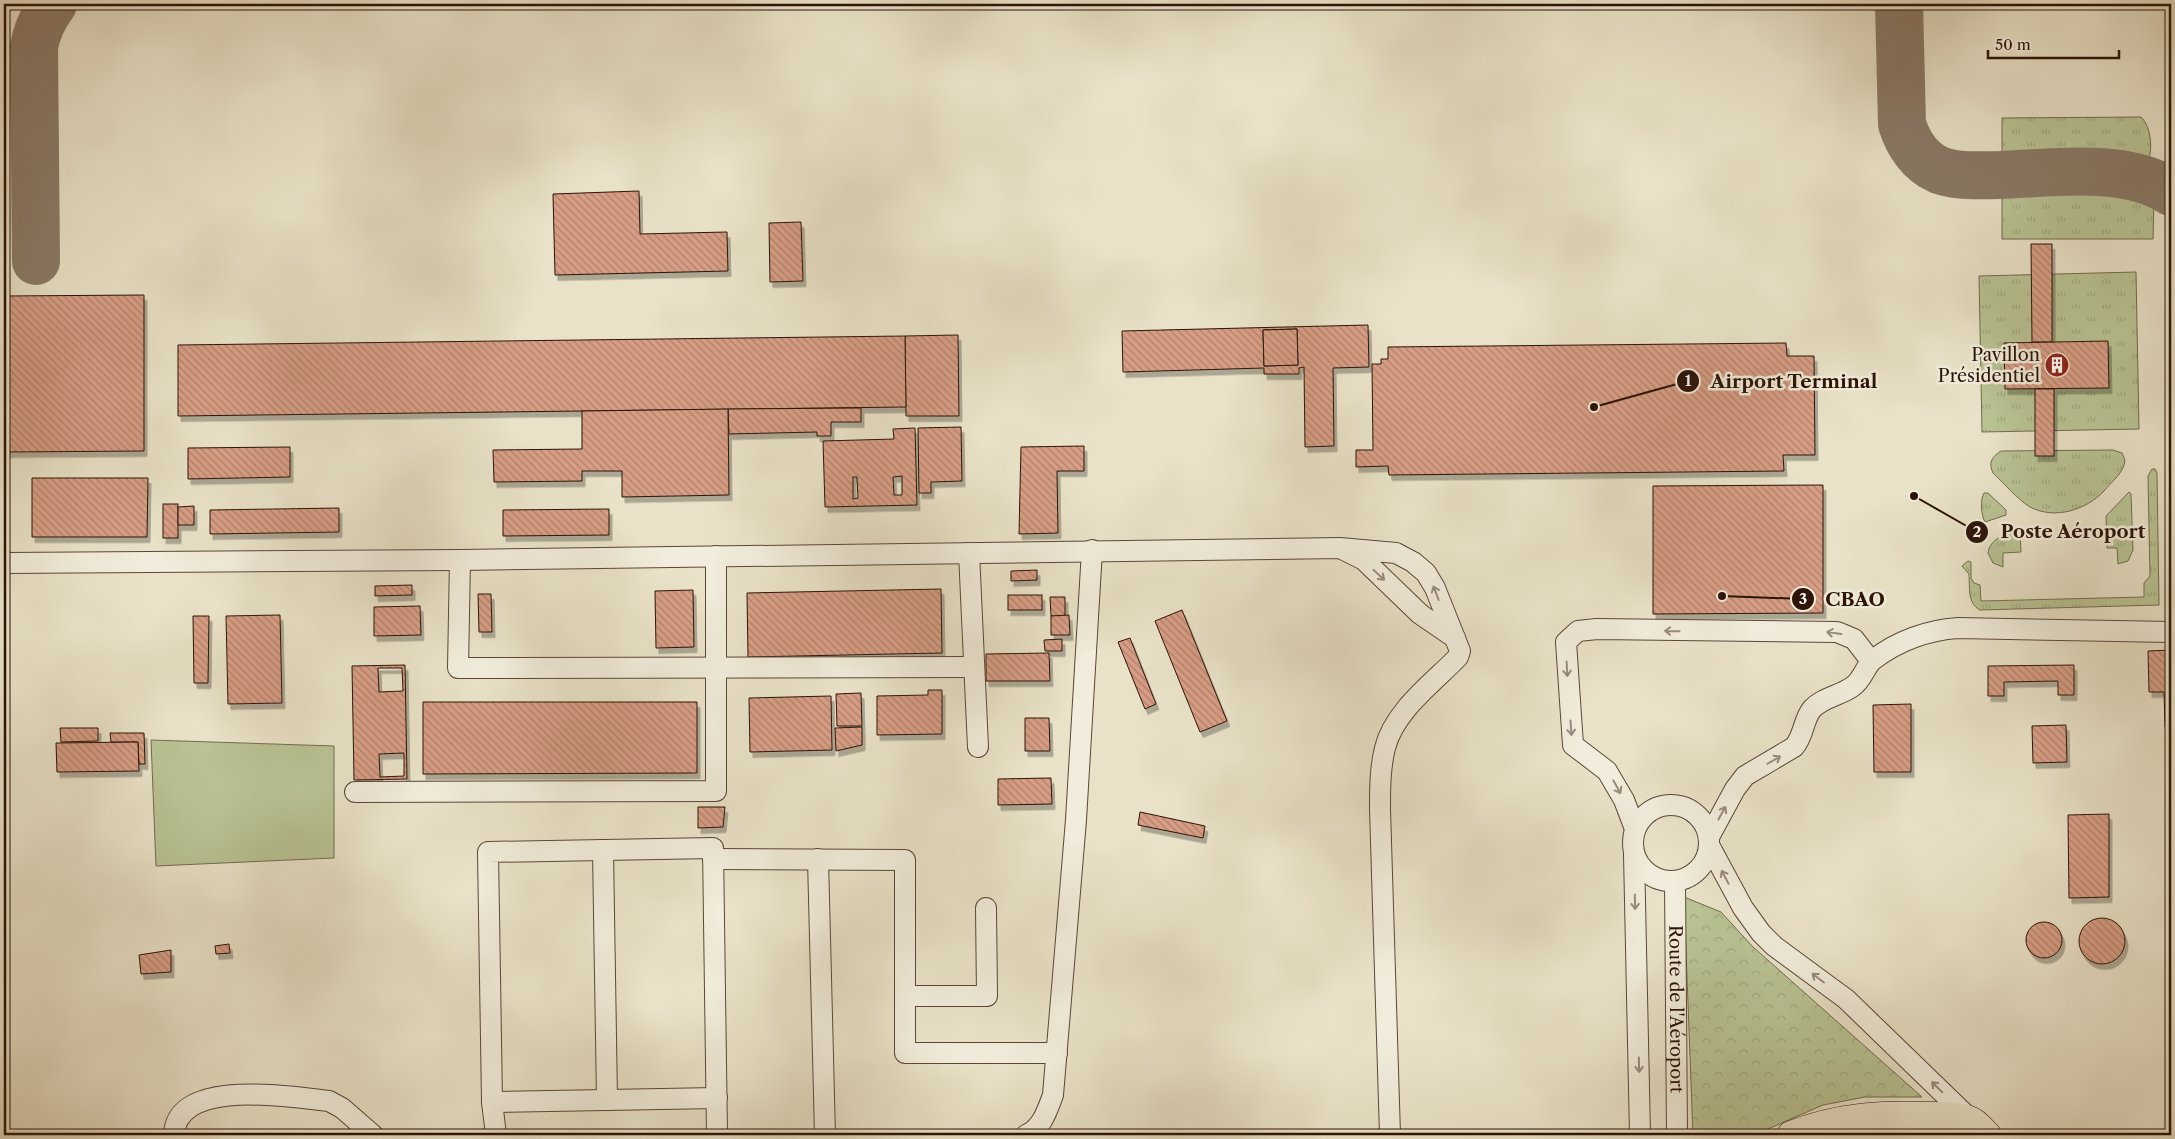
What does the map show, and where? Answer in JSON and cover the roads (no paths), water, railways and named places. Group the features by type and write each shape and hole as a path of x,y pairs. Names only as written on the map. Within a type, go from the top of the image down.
{"highway":[{"path":"1791,1135 1822,1123 1863,1116 1928,1116 1972,1131"}],"street":[{"path":"1340,548 1364,560 1420,614 1455,638"},
{"path":"4,563 460,560 1340,548 1396,553 1413,562 1426,573 1435,588 1460,651 1458,657 1407,708 1394,725 1385,747 1381,773 1380,809 1390,1135"},
{"path":"1026,1135 1035,1131 1046,1114 1053,1095 1076,820 1092,550"},
{"path":"969,553 978,747"},
{"path":"355,792 716,791 716,556"},
{"path":"460,560 458,668 974,667"},
{"path":"1635,829 1624,800 1607,771 1573,745 1566,642 1578,631 1620,629 1836,632 1854,638 1871,661"},
{"path":"1634,854 1640,866 1650,875 1662,880 1676,881 1685,878 1698,869 1707,856 1709,841 1736,789 1746,776 1794,747 1799,742 1812,710 1829,697 1852,687 1865,674 1871,661 1911,637 1940,629 2171,632"},
{"path":"1640,1135 1633,840 1635,829 1641,819 1650,811 1660,806 1674,804 1687,808 1697,815 1705,825 1709,841 1743,908 1761,933 1774,946 1846,999 1972,1131"},
{"path":"496,1135 492,1102 488,852 713,848 717,1135"},
{"path":"603,850 607,1100"},
{"path":"713,859 905,860 905,1053 1057,1053"},
{"path":"818,859 825,1135"},
{"name":"Route de l'Aéroport","path":"1676,881 1676,1135"},
{"path":"905,996 987,996 986,908"},
{"path":"174,1135 177,1121 186,1108 203,1099 234,1095 329,1101 342,1108 373,1135"},
{"path":"492,1102 716,1098"}],"place":[{"name":"Pavillon Présidentiel","path":"2057,365"},
{"name":"Airport Terminal","path":"1594,407"},
{"name":"Poste Aéroport","path":"1914,496"},
{"name":"CBAO","path":"1722,596"}]}
